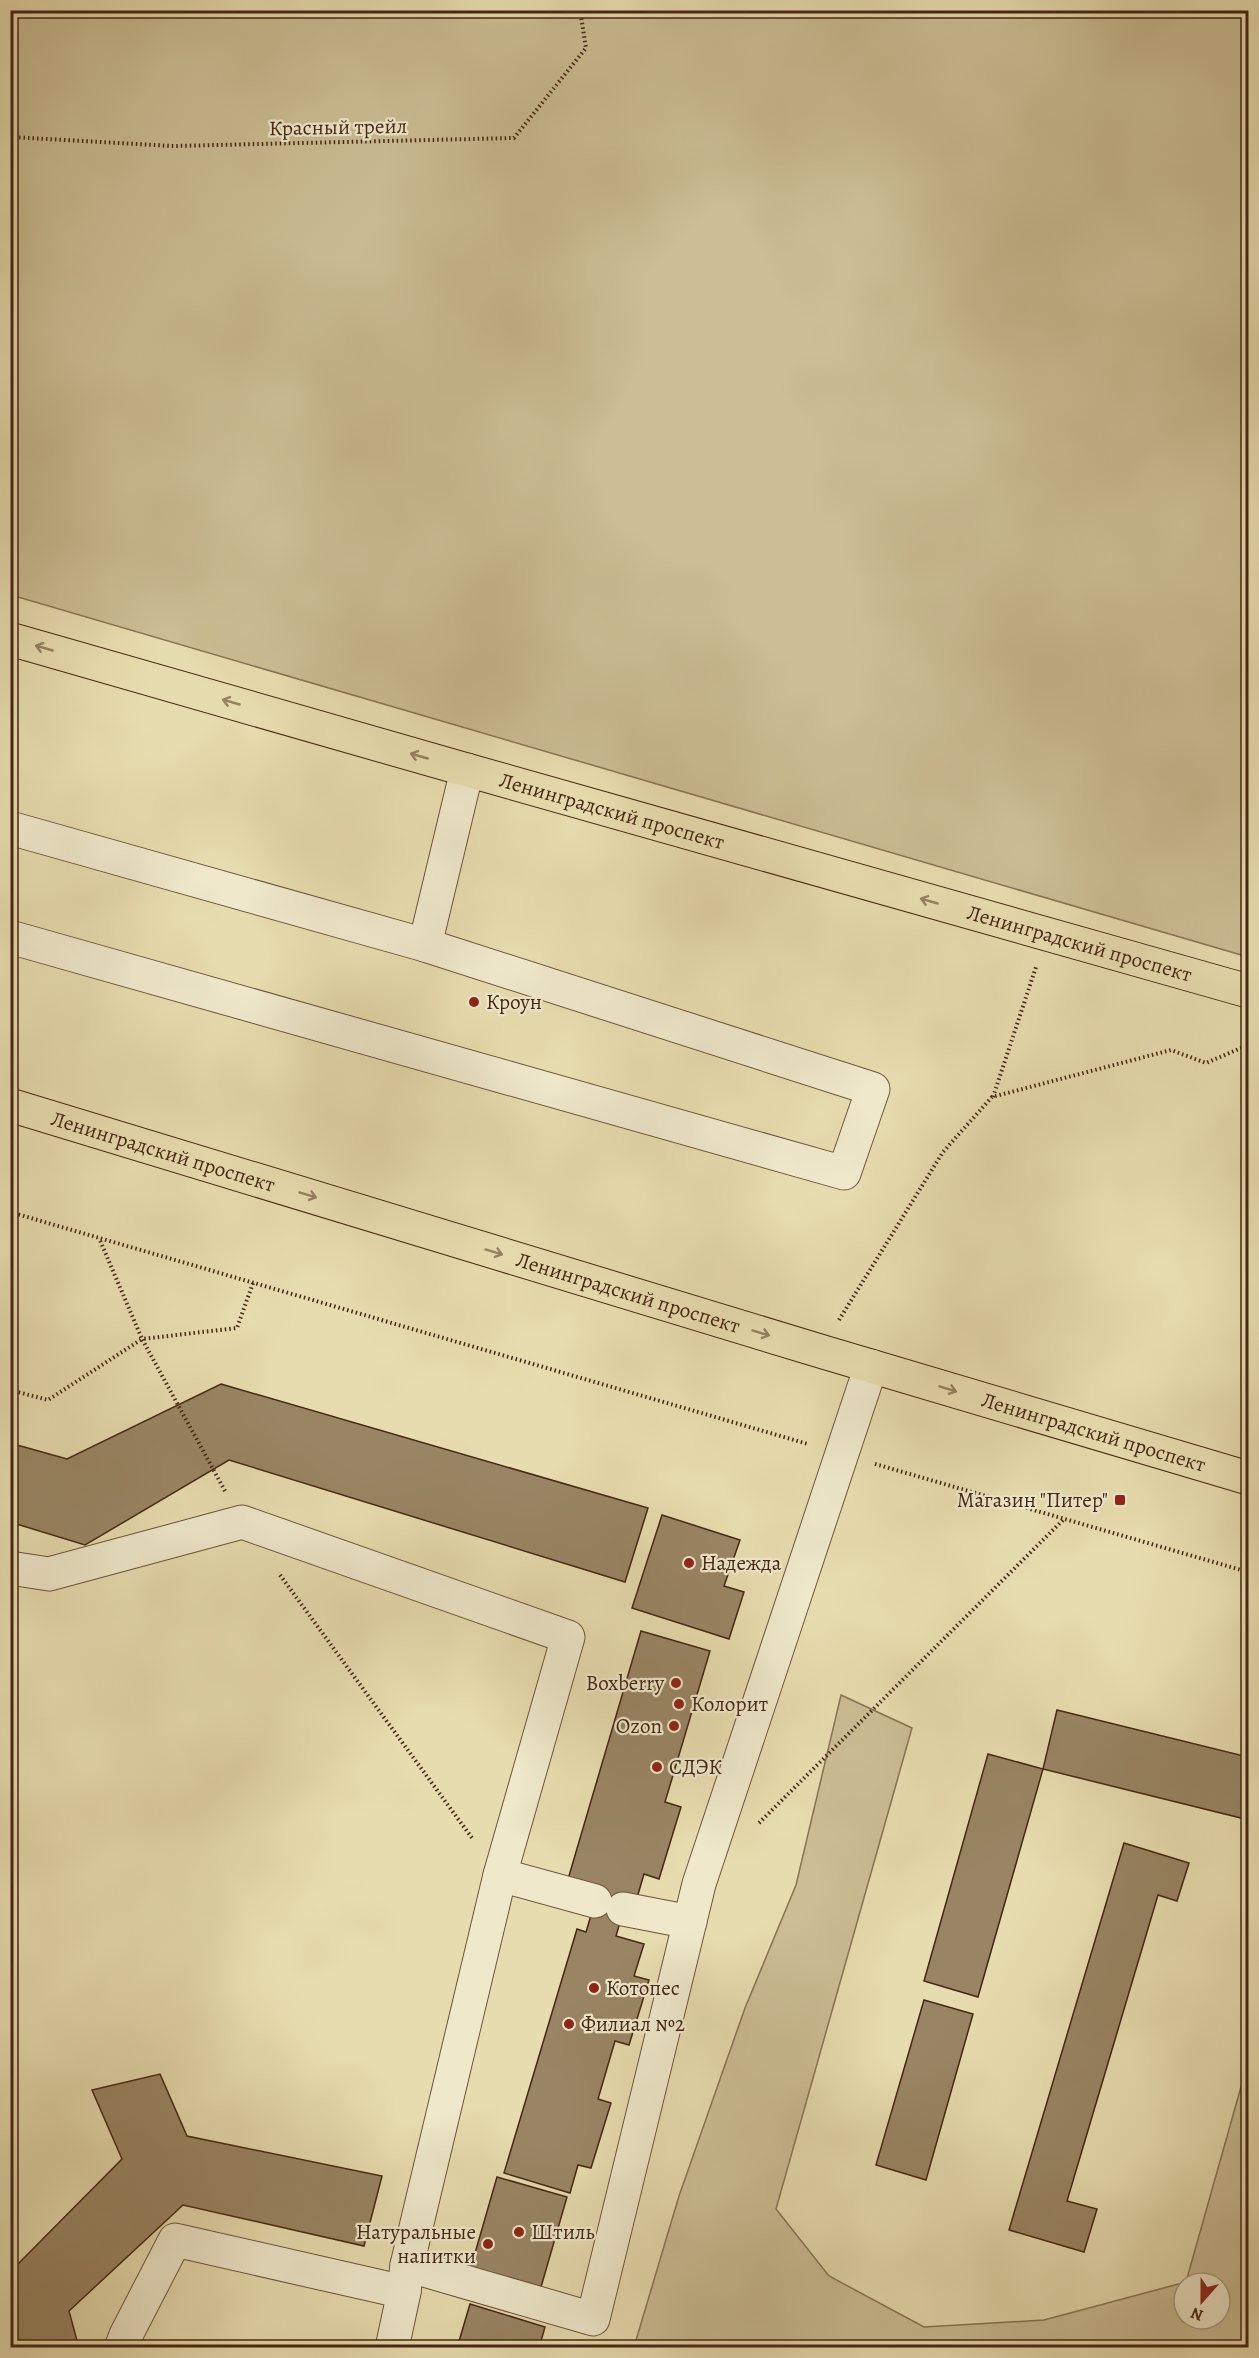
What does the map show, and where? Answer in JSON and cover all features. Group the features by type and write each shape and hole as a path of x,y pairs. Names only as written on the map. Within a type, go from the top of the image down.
{"main road":[{"name":"Ленинградский проспект","path":"10,639 1248,991"},
{"name":"Ленинградский проспект","path":"10,1105 820,1351 1248,1478"}],"lane":[{"path":"425,945 467,770"},
{"path":"10,828 425,945 873,1089 844,1173 10,937"},
{"path":"121,2348 175,2240 406,2279 593,2319 699,1884 872,1366"},
{"path":"10,1568 49,1574 242,1522 568,1637 500,1875 392,2348"},
{"path":"500,1875 609,1905 690,1922"}],"path":[{"name":"Красный трейл","path":"10,137 174,146 514,138 586,48 580,10"},
{"path":"820,1351 943,1152 993,1097 1047,934"},
{"path":"993,1097 1171,1050 1206,1063 1248,1046"},
{"path":"10,1212 1248,1572"},
{"path":"10,1236 18,1214"},
{"path":"10,1390 48,1400 142,1339 99,1238"},
{"path":"753,1829 1064,1519"}],"shaded area":[{"path":"10,11 1248,11 1248,957 11,595"},
{"path":"841,1695 912,1728 776,2209 829,2276 924,2327 1044,2320 1172,2286 1172,2331 1232,2331 1232,2271 1189,2271 1248,2062 1248,2347 634,2347 679,2196 745,2008 796,1885"}],"building":[{"path":"221,1384 648,1508 625,1582 229,1460 85,1545 10,1522 10,1443 67,1459"},
{"name":"Надежда","path":"662,1515 740,1540 724,1586 744,1592 729,1639 632,1608"},
{"path":"641,1631 710,1651 665,1802 681,1807 659,1879 644,1874 634,1908 625,1905 616,1936 644,1944 634,1976 649,1980 629,2045 615,2041 598,2099 611,2103 591,2168 578,2165 570,2193 504,2173 577,1929 586,1932 597,1895 566,1886"},
{"path":"1057,1710 1248,1757 1248,1806 1245,1819 1043,1769"},
{"path":"988,1754 1043,1769 978,1997 924,1981"},
{"path":"1124,1843 1189,1863 1177,1901 1158,1895 1067,2201 1097,2209 1084,2252 1009,2230"},
{"path":"924,2000 973,2014 926,2180 876,2165"},
{"path":"160,2074 187,2136 382,2176 364,2246 183,2205 69,2311 79,2348 10,2348 10,2263 17,2265 122,2159 92,2090"},
{"name":"Штиль","path":"497,2177 567,2197 541,2287 471,2267"},
{"path":"470,2304 545,2327 539,2348 457,2348"}],"place":[{"name":"Кроун","path":"474,1002"},
{"name":"Магазин \"Питер\"","path":"1120,1500"},
{"name":"Надежда","path":"689,1563"},
{"name":"Boxberry","path":"676,1683"},
{"name":"Колорит","path":"679,1704"},
{"name":"Ozon","path":"674,1726"},
{"name":"СДЭК","path":"657,1767"},
{"name":"Котопес","path":"594,1988"},
{"name":"Филиал №2","path":"569,2024"},
{"name":"Штиль","path":"519,2232"},
{"name":"Натуральные напитки","path":"488,2244"}]}
